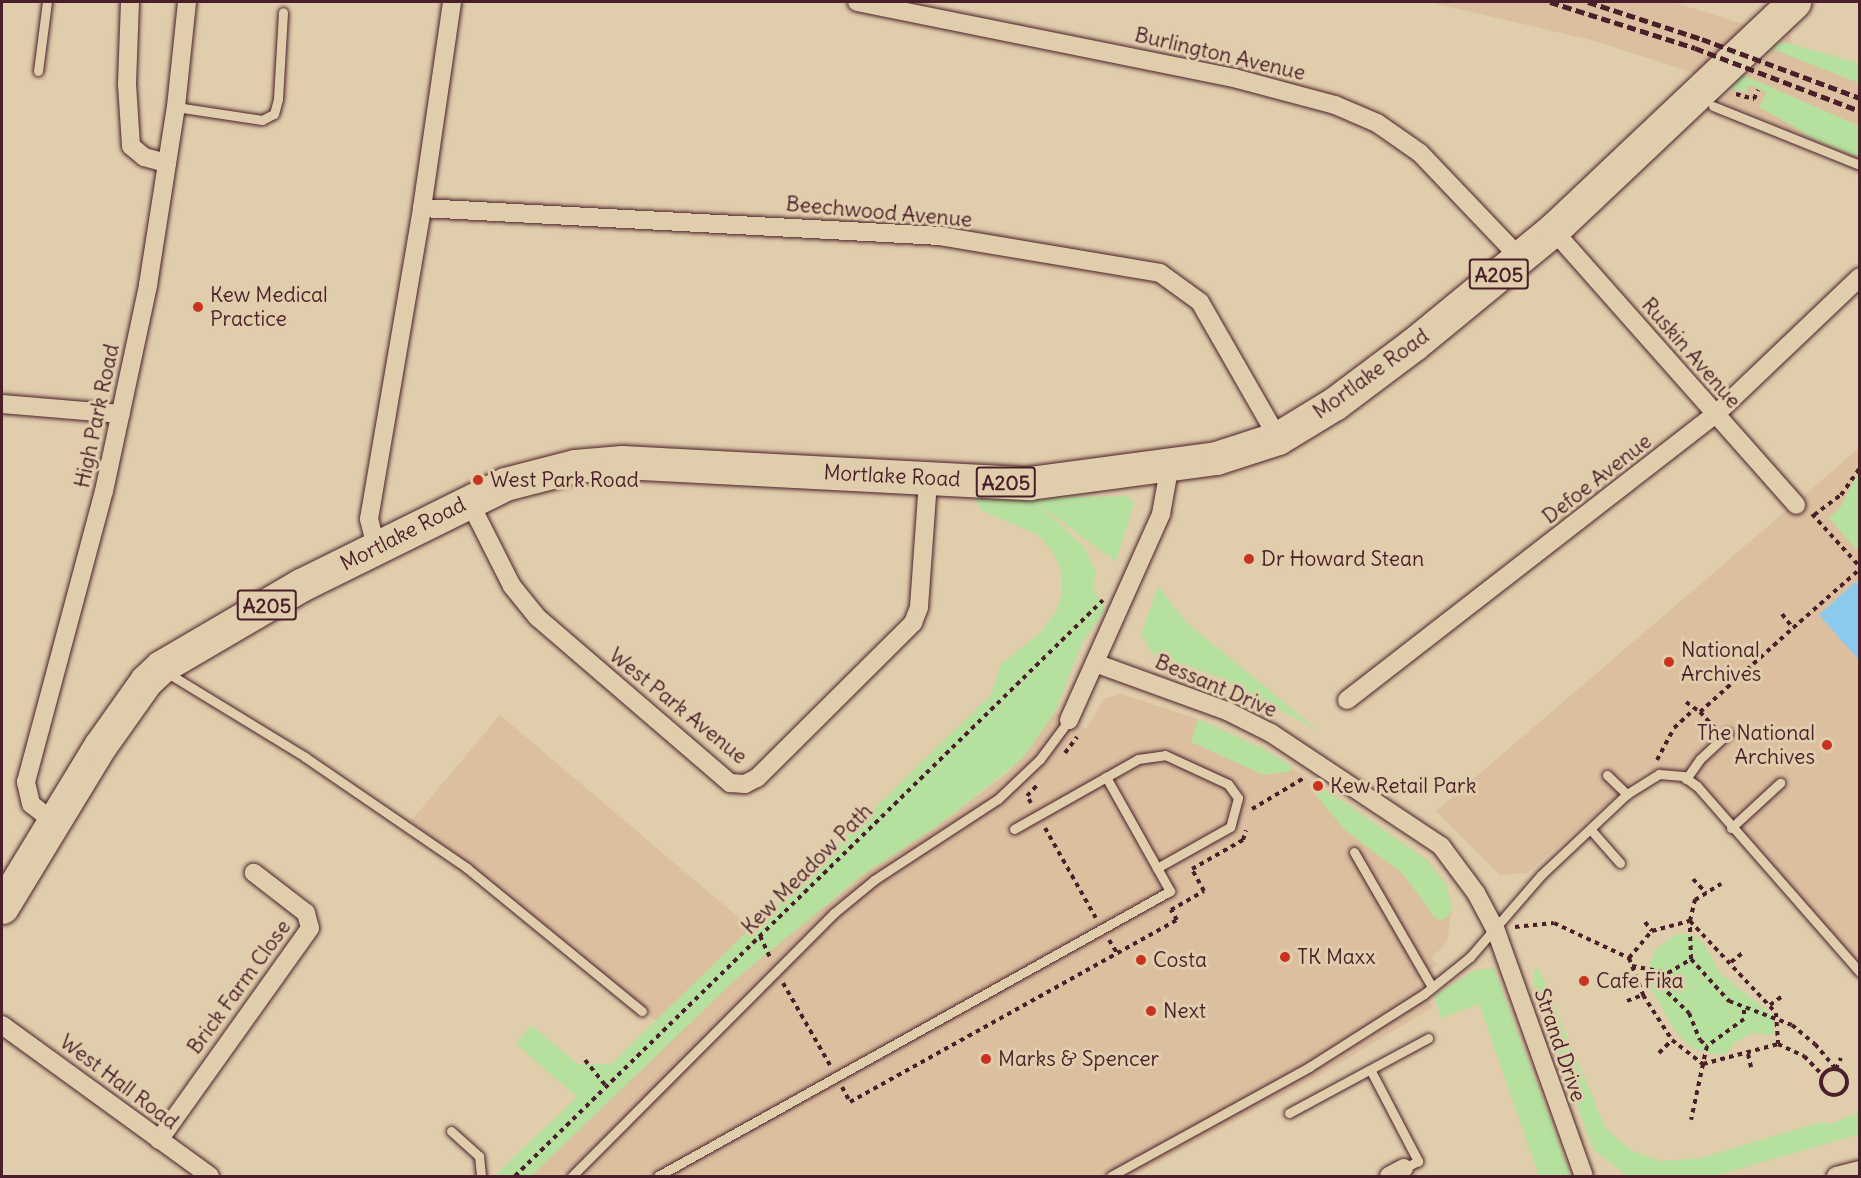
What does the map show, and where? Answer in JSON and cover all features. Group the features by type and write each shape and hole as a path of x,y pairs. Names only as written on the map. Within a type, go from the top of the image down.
{"highway":[{"name":"Mortlake Road","path":"2,907 100,746 146,681 161,667 376,547 469,501 542,473 622,462 928,480 1029,483 1216,458 1278,438 1343,397 1553,230 1703,102 1794,2"}],"street":[{"path":"130,2 127,84 131,146 144,157 167,163"},
{"name":"High Park Road","path":"54,822 31,804 26,782 96,524 148,285 176,107 187,2"},
{"path":"376,547 369,532 369,519 422,208 452,2"},
{"name":"Burlington Avenue","path":"857,2 1233,78 1335,105 1377,123 1420,153 1520,257"},
{"name":"Beechwood Avenue","path":"422,208 940,236 1160,273 1200,302 1278,438"},
{"name":"Ruskin Avenue","path":"1553,230 1796,506"},
{"name":"Defoe Avenue","path":"1347,700 1715,415 1860,277"},
{"path":"2,404 121,414"},
{"path":"1076,725 1095,663 1161,514 1170,464"},
{"name":"West Park Avenue","path":"469,501 512,586 537,617 730,783 745,784 757,778 914,623 919,607 928,480"},
{"name":"Bessant Drive","path":"1095,663 1227,711 1271,733 1421,830 1458,866 1495,928"},
{"name":"Brick Farm Close","path":"159,1140 310,928 306,913 254,873"},
{"name":"Strand Drive","path":"1495,928 1584,1176"},
{"name":"West Hall Road","path":"2,1024 210,1176"},
{"path":"1836,1176 1860,1170"}],"lane":[{"path":"38,71 47,2"},
{"path":"176,107 262,120 274,114 278,99 283,12"},
{"path":"1703,102 1860,165"},
{"path":"161,667 305,757 467,868 642,1011"},
{"path":"572,1176 834,913 874,880 998,799 1076,725"},
{"path":"1686,779 1700,759 1728,733"},
{"path":"1014,830 1138,759 1166,755 1228,784 1238,798 1230,827 1157,868"},
{"path":"1607,775 1628,794"},
{"path":"1111,1176 1309,1067 1432,987 1470,957 1541,875 1628,794 1653,776 1686,779 1860,972"},
{"path":"658,1176 1170,891 1106,777"},
{"path":"1731,828 1780,783"},
{"path":"1591,830 1620,863"},
{"path":"1354,852 1432,987"},
{"path":"1289,1113 1371,1071 1428,1038"},
{"path":"1371,1071 1418,1161 1397,1172"},
{"path":"451,1131 479,1156 480,1176"}],"path":[{"path":"1814,515 1840,495 1860,468"},
{"path":"1653,776 1649,765 1668,745 1674,728 1696,707 1700,712 1860,568 1814,515 1796,506"},
{"name":"Kew Meadow Path","path":"515,1176 1099,601 1126,592"},
{"path":"1782,614 1794,628"},
{"path":"1686,702 1693,710"},
{"path":"1057,763 1076,725"},
{"path":"1041,780 1027,796 1117,953"},
{"path":"1693,879 1706,893"},
{"path":"1703,1064 1748,1054 1778,1044 1804,1056 1823,1076 1826,1092 1838,1095 1847,1081 1815,1044 1792,1025 1744,1010 1729,1001 1691,959 1690,921 1695,900 1720,884"},
{"path":"1629,958 1652,931 1690,921"},
{"path":"1690,921 1770,1005 1778,1020 1778,1044"},
{"path":"1645,922 1652,931"},
{"path":"1495,928 1554,923 1629,958 1642,995 1672,1040 1703,1064"},
{"path":"760,936 777,972 850,1102"},
{"path":"1731,962 1744,952"},
{"path":"1632,966 1668,973 1691,959"},
{"path":"1661,971 1661,986 1689,1013 1700,1040 1707,1046"},
{"path":"1627,1001 1642,995"},
{"path":"1770,1005 1784,995"},
{"path":"1691,1120 1707,1046 1744,1019 1744,1010"},
{"path":"1659,1053 1672,1040"},
{"path":"1748,1054 1752,1071"},
{"path":"1823,1076 1836,1070 1841,1058"},
{"path":"585,1060 607,1087"}],"shaded area":[{"path":"1429,2 1673,2 1749,26 1695,73 1591,40"},
{"path":"1790,34 1794,49 1859,73 1859,159 1721,102"},
{"path":"1859,448 1859,965 1686,770 1646,770 1527,873 1500,875 1436,811"},
{"name":"Kew Retail Park","path":"1121,694 1198,719 1262,748 1427,860 1446,884 1452,907 1447,942 1432,958 1437,965 1416,981 1433,1007 1322,1074 1133,1176 495,1176 656,1021 411,821 500,715 751,928 808,873 827,905 864,874 939,825 1010,771 1055,712 1086,729 1104,699"}],"green space":[{"path":"1783,42 1859,63 1859,83 1767,47"},
{"path":"1734,71 1859,126 1859,157 1815,139 1759,107 1767,92 1750,85 1745,93 1722,85"},
{"path":"1859,471 1859,545 1856,549 1829,518 1840,508"},
{"path":"1127,496 1134,502 1116,562 1038,504 1085,548 1095,570 1094,589 1105,609 1082,643 1055,712 1022,759 939,825 864,874 736,979 531,1176 494,1176 577,1097 516,1044 531,1025 578,1064 611,1064 991,695 1000,665 1041,632 1056,612 1062,592 1062,571 1052,551 1037,534 982,511 975,499"},
{"path":"1158,586 1187,623 1319,731 1221,678 1152,653 1141,635"},
{"path":"1198,719 1262,748 1292,766 1291,771 1264,775 1191,742"},
{"path":"1318,784 1427,860 1446,884 1452,907 1449,915 1442,920 1435,918 1404,875 1345,830 1314,793"},
{"path":"1676,934 1693,935 1704,944 1720,973 1773,1016 1773,1035 1751,1033 1734,1043 1726,1054 1715,1054 1694,1049 1675,1031 1648,983 1650,962 1656,949"},
{"path":"1494,968 1571,1176 1539,1176 1479,1004 1441,1018 1434,996 1473,971"},
{"path":"1535,968 1540,971 1605,1127 1630,1150 1660,1161 1701,1158 1818,1123 1833,1123 1859,1112 1859,1134 1715,1176 1627,1176 1593,1149 1533,985"}],"water":[{"path":"1855,582 1859,583 1859,660 1819,615"}],"railway":[{"path":"1550,2 1695,48 1860,111"},
{"path":"1588,2 1702,39 1860,98"}],"place":[{"name":"Kew Medical Practice","path":"198,307"},
{"name":"West Park Road","path":"478,480"},
{"name":"Dr Howard Stean","path":"1249,559"},
{"name":"National Archives","path":"1669,662"},
{"name":"The National Archives","path":"1827,745"},
{"name":"Kew Retail Park","path":"1318,786"},
{"name":"TK Maxx","path":"1285,957"},
{"name":"Costa","path":"1141,960"},
{"name":"Cafe Fika","path":"1584,981"},
{"name":"Next","path":"1151,1011"},
{"name":"Marks & Spencer","path":"986,1059"}]}
